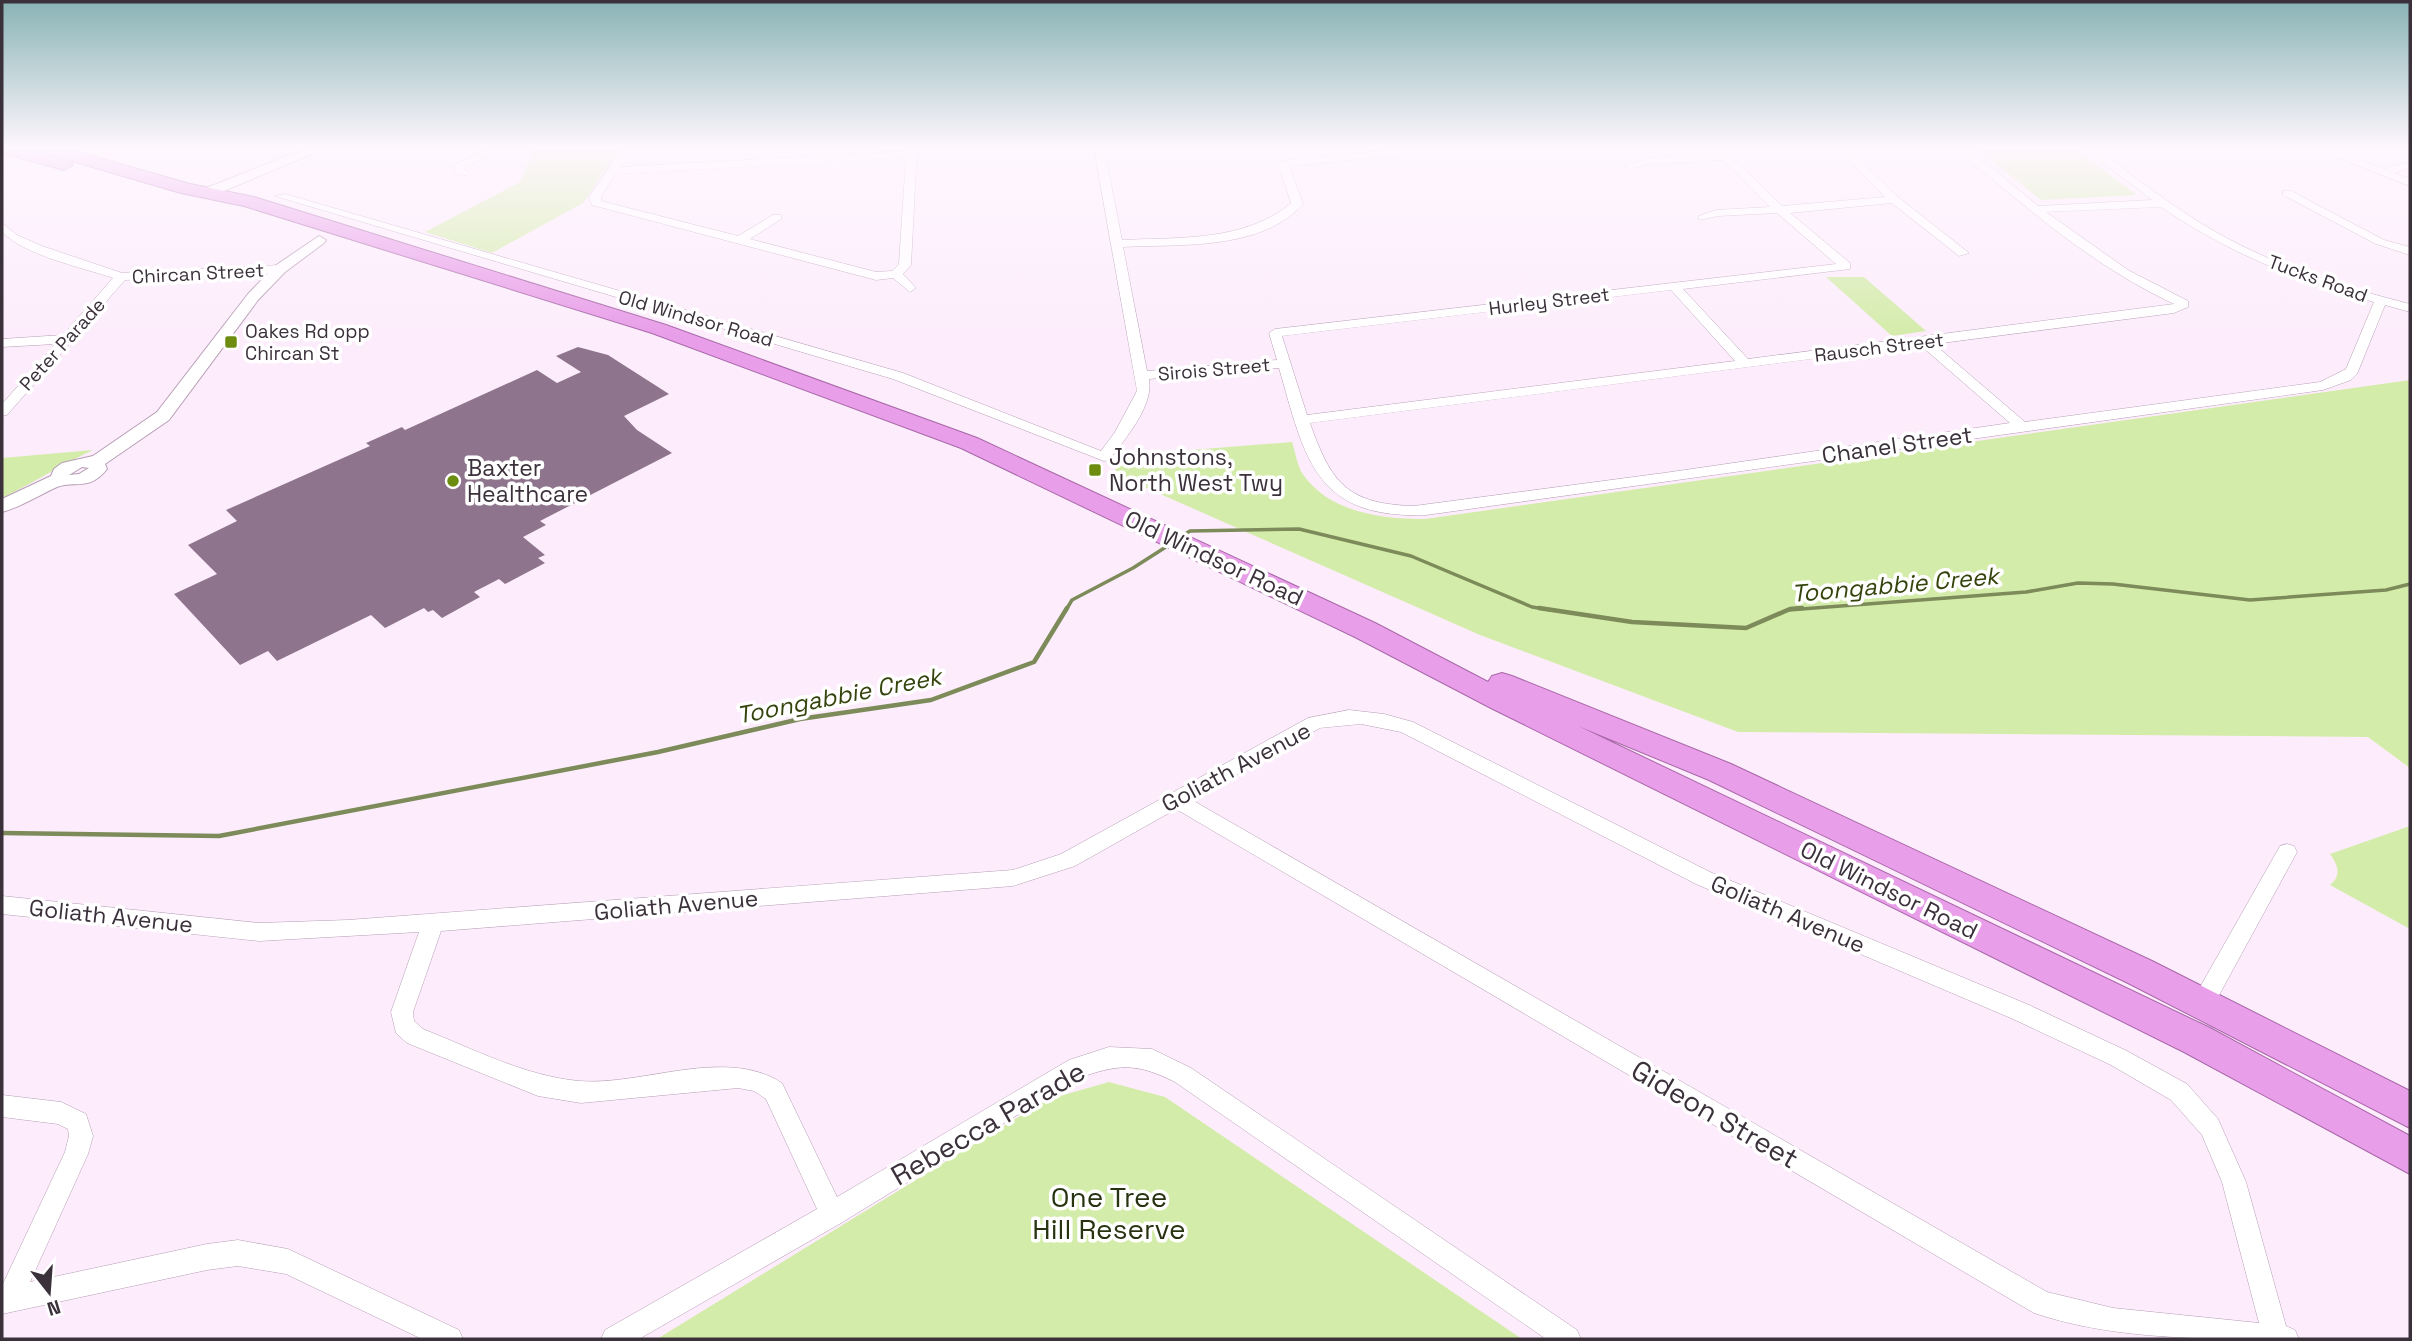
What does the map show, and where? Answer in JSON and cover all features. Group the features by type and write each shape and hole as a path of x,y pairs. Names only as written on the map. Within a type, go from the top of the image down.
{"highway":[{"name":"Old Windsor Road","path":"219,211 626,329 710,350"},
{"name":"Old Windsor Road","path":"275,211 659,329 710,350 813,384 970,443 1365,630 1501,701 2197,1040 2410,1156"},
{"path":"319,240 340,229"},
{"name":"Old Windsor Road","path":"1365,630 1596,720 1720,772 2203,1003 2410,1110"}],"street":[{"name":"Old Windsor Road","path":"331,211 898,376 1104,457 1122,433 1144,391 1143,375"},
{"path":"625,211 876,276 896,274 905,265 908,211"},
{"path":"1112,211 1143,375"},
{"path":"1118,244 1254,231 1287,211"},
{"path":"1703,218 1716,213 1768,211"},
{"name":"Hurley Street","path":"1362,502 1337,489 1323,474 1275,333 1846,266 1781,211"},
{"path":"1909,211 1963,253"},
{"name":"Rausch Street","path":"1303,420 1924,342 2174,309 2184,304 2160,294 2085,247 2038,211"},
{"name":"Tucks Road","path":"2176,211 2212,234 2257,256 2410,308"},
{"path":"2320,211 2380,242 2410,251"},
{"path":"739,241 777,217"},
{"name":"Chircan Street","path":"2,226 13,237 38,249 121,277 280,269"},
{"path":"2,506 60,479 73,481 86,478 98,469 96,463 163,416 253,297 280,269 319,240"},
{"path":"896,274 910,288"},
{"name":"Peter Parade","path":"2,412 121,277"},
{"path":"1674,286 1744,363"},
{"name":"Chanel Street","path":"1362,502 1398,510 1426,510 2335,383 2352,371 2381,300"},
{"path":"2,343 67,339"},
{"path":"1924,342 2021,426"},
{"name":"Sirois Street","path":"1143,375 1285,363"},
{"name":"Goliath Avenue","path":"2,905 259,932 432,925 1013,878 1068,860 1314,723 1336,717 1384,719 1407,727 1703,878 2009,1007 2119,1058 2179,1093 2210,1127 2234,1182 2281,1338"},
{"name":"Gideon Street","path":"1175,799 2043,1304 2114,1330 2281,1338"},
{"path":"2203,1003 2287,852"},
{"path":"432,925 402,1012 404,1026 415,1036 538,1085 558,1090 581,1092 738,1077 759,1081 774,1091 832,1214"},
{"name":"Rebecca Parade","path":"614,1339 832,1214 1069,1071 1109,1057 1152,1059 1183,1075 1568,1339"},
{"path":"2,1106 61,1113 78,1122 80,1136 76,1154 5,1300"},
{"path":"5,1300 207,1257 238,1253 288,1262 450,1339"}],"green space":[{"path":"466,211 569,211 492,253 425,232"},
{"path":"1826,277 1864,277 1926,331 1892,336"},
{"path":"2410,380 2410,768 2368,737 1738,732 1480,635 1133,482 1115,470 1129,455 1292,442 1302,473 1327,497 1341,505 1374,515 1425,519"},
{"path":"93,450 70,462 2,498 2,458"},
{"path":"2410,826 2410,929 2330,885 2336,878 2337,870 2330,854"},
{"name":"One Tree Hill Reserve","path":"1109,1082 1165,1097 1522,1339 657,1339 1046,1100"}],"building":[{"name":"Baxter Healthcare","path":"578,347 608,355 669,394 624,416 637,430 672,453 540,521 546,525 523,537 545,555 538,558 545,563 505,584 499,579 474,592 480,597 442,618 433,610 428,612 424,608 385,628 371,615 277,661 268,651 240,665 174,594 217,574 188,545 237,521 226,510 370,446 366,443 402,427 405,430 537,370 557,383 581,372 556,356"}],"waterway":[{"name":"Toongabbie Creek","path":"1182,536 1190,531 1299,529 1411,556 1532,607 1551,610"},
{"name":"Toongabbie Creek","path":"1066,610 1072,600 1133,568 1169,545"},
{"name":"Toongabbie Creek","path":"1788,610 2026,592 2078,583 2113,584 2250,600 2386,590 2410,584"},
{"name":"Toongabbie Creek","path":"2,833 219,836 658,752 800,719 931,700 1034,662 1067,608"},
{"name":"Toongabbie Creek","path":"1539,608 1632,622 1746,628 1790,609 1802,608"}],"place":[{"name":"Oakes Rd opp Chircan St","path":"231,342"},
{"name":"Johnstons, North West Twy","path":"1095,470"},
{"name":"Baxter Healthcare","path":"453,481"}]}
